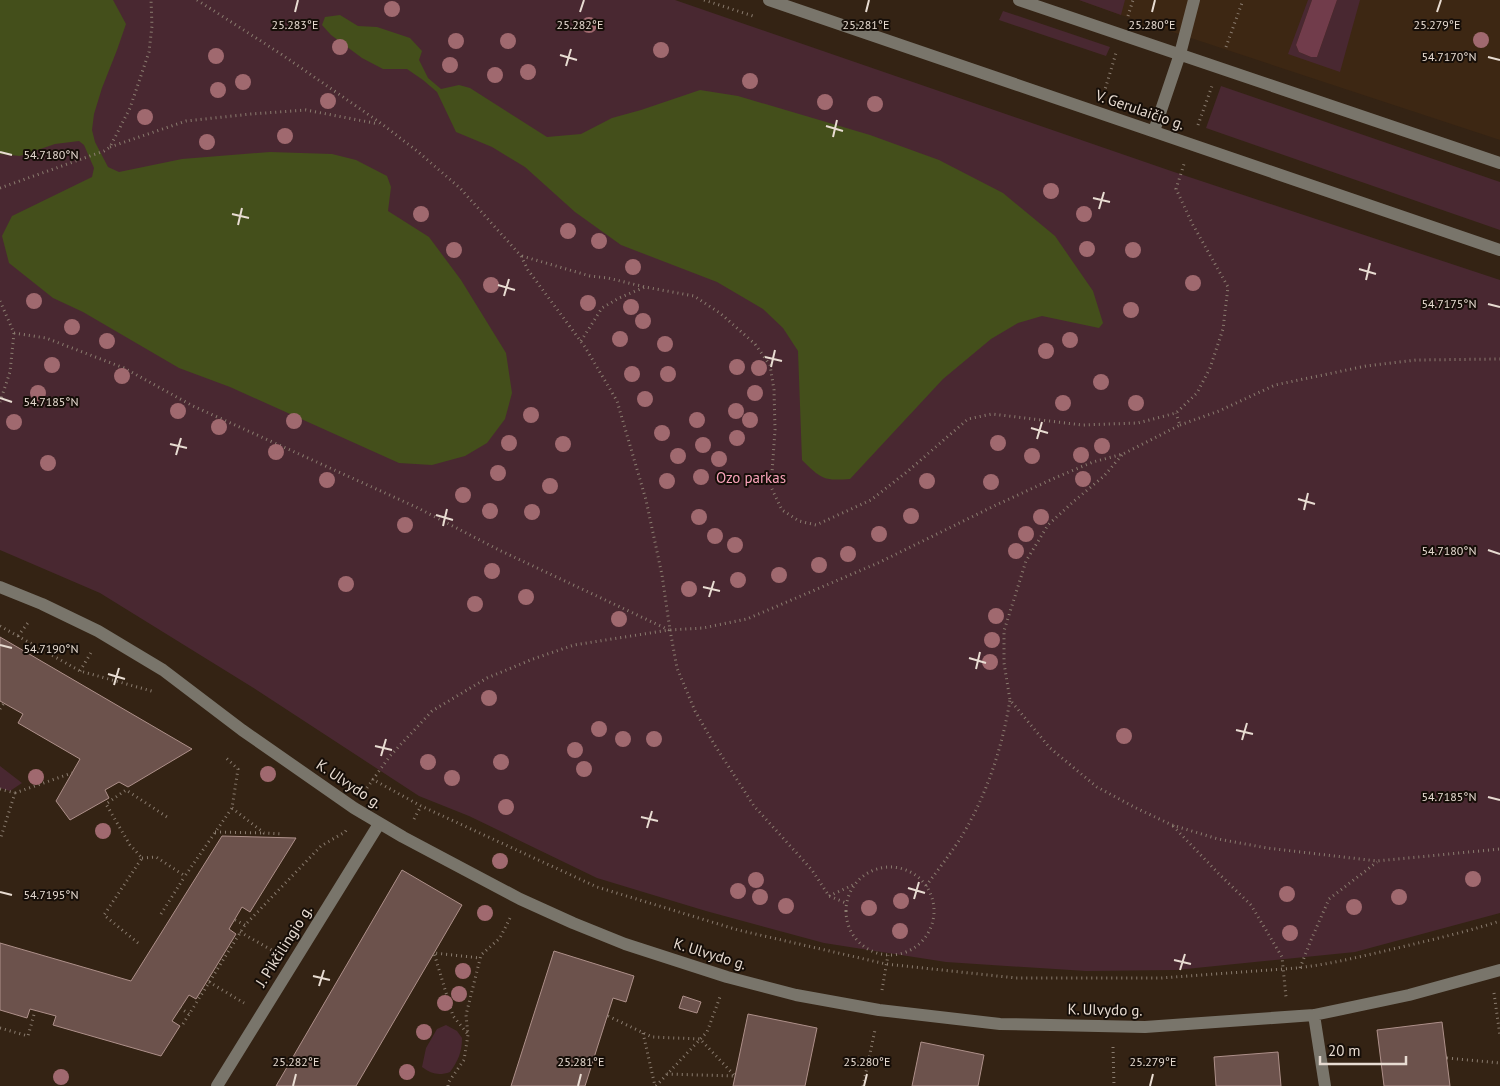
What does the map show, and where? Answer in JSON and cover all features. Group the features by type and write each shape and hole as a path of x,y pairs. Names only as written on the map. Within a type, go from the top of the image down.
{"street":[{"name":"V. Gerulaičio g.","path":"770,0 1500,250"},
{"path":"1154,131 1180,54 1194,0"},
{"path":"1026,1 1500,163"},
{"name":"K. Ulvydo g.","path":"0,587 42,604 98,631 163,670 242,730 380,824 520,899 625,944 700,969 796,995 879,1010 1000,1024 1145,1027 1314,1016 1409,995 1496,971"},
{"name":"J. Pikčilingio g.","path":"217,1086 380,824"},
{"path":"1314,1016 1325,1086"}],"path":[{"path":"110,147 130,108 149,52 152,26 150,0"},
{"path":"197,0 281,54 382,124 417,151 460,188 521,256 528,270 581,342 617,401 630,440 646,500 662,575 678,668 695,710 714,744 754,806 812,870 829,896 846,903"},
{"path":"521,256 590,276 694,296 720,312 755,344 770,365 774,390 775,422 771,487 782,510 799,521 816,525 870,500 908,471 968,419 992,414 1044,421 1091,424 1138,423 1176,413 1197,393 1210,368 1223,329 1228,287 1192,225 1176,189 1243,0"},
{"path":"1097,112 1122,35"},
{"path":"0,188 186,121 306,110 382,124"},
{"path":"581,342 602,308 619,298 645,287"},
{"path":"0,301 14,333 10,372 0,402"},
{"path":"14,333 55,341 124,368 193,406 416,507 499,550 670,630"},
{"path":"1500,359 1416,360 1366,366 1275,385 1219,411 1180,425 1123,454 1093,462 994,506 878,563 747,619 703,628 670,630 574,645 533,659 487,678 432,712 390,756 372,779 421,806 597,887 738,930 886,964 1016,978 1162,978 1300,968 1354,958 1456,934 1500,921"},
{"path":"1176,413 1180,425"},
{"path":"926,886 959,840 973,816 1002,742 1010,700 1004,663 1004,631 1026,561 1048,525 1104,476 1123,454"},
{"path":"18,636 29,621"},
{"path":"0,626 80,671 156,692"},
{"path":"80,671 91,653"},
{"path":"1010,700 1050,748 1098,787 1136,808 1172,824 1218,839 1267,848 1377,861 1500,849"},
{"path":"0,709 4,703"},
{"path":"161,914 232,808 238,769 224,756"},
{"path":"0,789 15,793 72,773"},
{"path":"142,858 130,845 106,804 126,790 170,819"},
{"path":"0,840 15,793"},
{"path":"232,808 264,833"},
{"path":"1172,824 1219,874 1252,905 1282,958 1288,1017"},
{"path":"215,832 283,834"},
{"path":"183,1024 245,925 322,846 345,832"},
{"path":"138,943 104,915 142,858 156,856 185,876"},
{"path":"1300,968 1329,899 1377,861"},
{"path":"896,867 920,878 926,886 934,909 932,924 927,935 914,947 901,954 888,955 876,953 864,947 853,935 846,921 846,903 854,885 868,872 896,867"},
{"path":"829,896 854,885"},
{"path":"448,1086 448,1083 464,1060 468,1034 466,1015 481,955 500,938 520,899"},
{"path":"235,920 245,925"},
{"path":"240,932 267,948"},
{"path":"468,1034 453,1016 434,953 480,958"},
{"path":"1496,971 1500,1036"},
{"path":"209,982 235,998"},
{"path":"180,1008 189,1014"},
{"path":"0,1028 28,1036 35,1011"},
{"path":"655,1086 707,1032 714,1014"},
{"path":"608,1016 652,1037 700,1039 735,1076 666,1074"},
{"path":"643,1033 655,1086"},
{"path":"1446,1058 1500,1063"},
{"path":"1114,1070 1114,1086"}],"shaded area":[{"path":"0,0 113,0 126,24 102,88 94,114 92,130 95,142 108,167 119,172 182,159 270,152 332,154 356,160 387,176 391,187 388,211 429,237 461,280 506,353 512,393 505,419 487,443 465,456 432,465 399,463 230,387 179,368 83,312 53,298 9,263 2,236 12,216 92,177 94,168 84,145 79,141 55,144 20,156 0,154"},
{"path":"1079,0 1500,0 1500,140 1121,15"},
{"path":"1312,0 1337,0 1317,57 1311,57 1299,52 1296,45"},
{"path":"340,15 358,26 377,27 410,38 422,51 419,60 428,78 441,89 459,85 470,88 547,137 581,134 612,118 700,90 738,96 870,135 939,160 1003,193 1055,236 1093,291 1103,323 1099,328 1042,316 1018,323 991,339 943,379 850,479 834,480 823,477 802,460 798,351 783,328 763,309 717,282 621,245 575,212 525,167 492,147 456,132 437,92 423,80 407,69 383,69 362,58 331,35 322,25 325,17"}],"green space":[{"name":"Ozo parkas","path":"0,0 675,0 1174,172 1500,280 1500,913 1355,952 1176,970 1086,971 946,962 824,943 706,911 597,878 469,816 419,796 252,687 100,593 0,550"},
{"path":"1079,0 1125,0 1121,15"},
{"path":"1308,0 1312,0 1296,45 1299,52 1311,57 1317,57 1337,0 1360,0 1340,72 1288,54"},
{"path":"1003,11 1110,47 1106,56 999,20"},
{"path":"1221,86 1500,182 1500,230 1206,128"},
{"path":"0,766 22,783 10,791 0,788"},
{"path":"446,1025 457,1031 462,1038 460,1052 450,1072 435,1074 422,1067 426,1048 437,1029"}],"building":[{"path":"0,637 192,749 128,787 119,782 105,790 109,798 70,820 56,801 80,759 18,723 23,714 0,701"},
{"path":"222,836 296,838 250,912 242,907 229,929 236,934 196,999 189,995 172,1021 180,1026 161,1056 53,1025 56,1016 30,1009 27,1018 0,1010 0,943 131,981"},
{"path":"402,870 462,905 356,1086 276,1086"},
{"path":"554,951 634,976 626,1002 613,998 585,1086 511,1086"},
{"path":"683,996 701,1002 697,1013 679,1008"},
{"path":"748,1014 817,1028 805,1086 733,1086"},
{"path":"1442,1022 1450,1086 1384,1086 1377,1030"},
{"path":"921,1042 984,1055 978,1086 912,1086"},
{"path":"1278,1052 1281,1086 1216,1086 1214,1057"}]}
